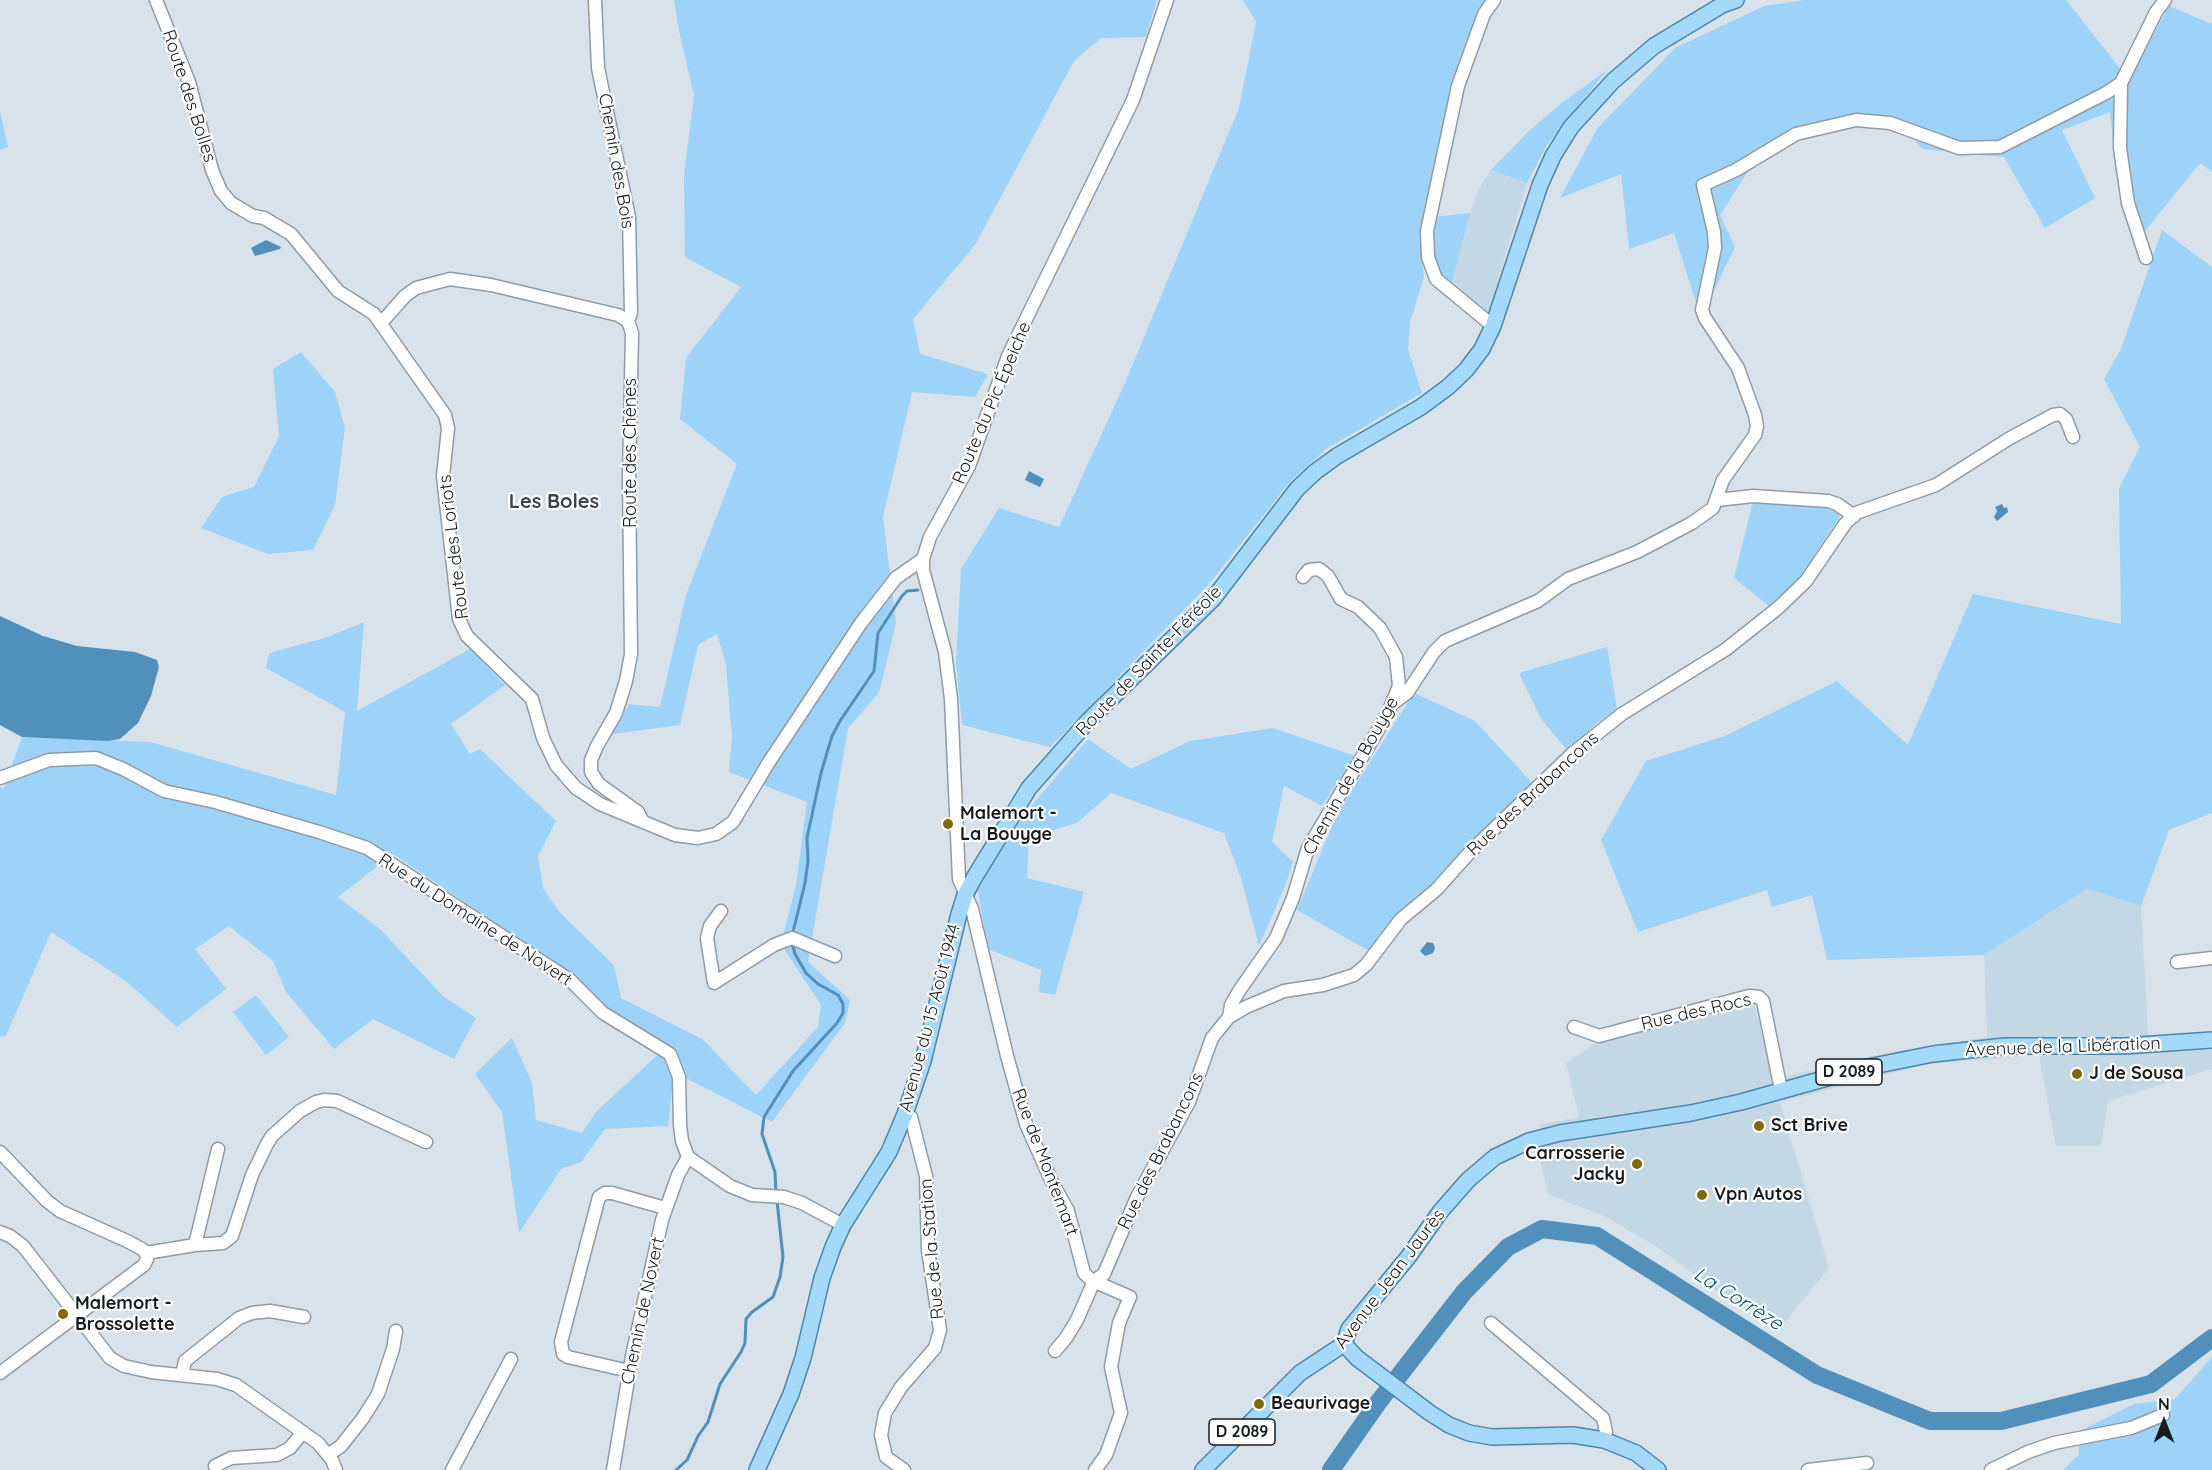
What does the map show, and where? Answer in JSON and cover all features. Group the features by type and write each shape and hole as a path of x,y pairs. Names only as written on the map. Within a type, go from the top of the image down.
{"main road":[{"name":"Route de Sainte-Féréole","path":"966,896 974,878 1029,788 1089,720 1213,598 1297,489 1337,456 1421,407 1466,370 1482,349 1493,327 1540,185 1553,156 1571,127 1613,81 1654,46 1722,5 1736,0"},
{"name":"Avenue du 15 Août 1944","path":"757,1470 791,1394 803,1358 822,1278 843,1225 890,1152 905,1114 923,1061 959,914 966,896"},
{"name":"Avenue de la Libération","path":"1495,1157 1529,1141 1560,1133 1690,1113 1741,1102 1888,1062 2005,1046 2125,1046 2212,1040"},
{"name":"Avenue Jean Jaurès","path":"1203,1470 1300,1373 1344,1344 1349,1329 1409,1256 1440,1212 1468,1180 1495,1157"},
{"path":"1344,1344 1357,1358 1449,1425 1469,1433 1492,1437 1573,1435 1604,1440 1636,1453 1652,1468"}],"street":[{"name":"Route des Bolles","path":"156,0 189,82 212,170 221,191"},
{"name":"Chemin des Bois","path":"595,0 598,68 629,217 631,313 628,321"},
{"name":"Route du Pic Épeiche","path":"966,896 959,879 951,699 945,652 923,570 923,559 930,537 969,466 1008,356 1133,100 1167,0"},
{"path":"1493,327 1436,279 1428,257 1427,231 1458,86 1484,14 1494,0"},
{"path":"2146,258 2128,203 2120,148 2121,83 2156,12 2165,0"},
{"path":"1392,704 1407,693 1434,652 1445,641 1538,601 1568,579 1646,548 1692,523 1713,508 1723,480 1755,435 1757,426 1738,368 1702,310 1715,248 1714,232 1703,185 1736,170 1796,134 1856,120 1890,123 1959,148 2000,147 2106,93 2121,83"},
{"name":"Route des Loriots","path":"221,191 231,203 253,216 264,218 291,234 338,291 374,314 445,415 448,429 443,476 459,618 467,636 532,699 543,738 556,765 576,788 600,804 675,836 698,838 716,834 733,822 769,762 861,623 896,578 923,559"},
{"path":"381,322 405,296 416,288 450,279 514,290 618,315 628,321"},
{"name":"Route des Chênes","path":"628,321 632,333 629,476 631,654 626,681 616,713 591,760 591,772 599,784 638,812 643,822"},
{"name":"Rue des Brabancons","path":"1055,1351 1077,1320 1094,1281 1104,1274 1137,1197 1189,1102 1212,1038 1229,1017 1284,991 1323,985 1354,975 1366,964 1401,919 1436,890 1471,851 1573,753 1622,714 1725,650 1778,608 1806,581 1845,524 1854,516 1936,485 2010,438 2053,415 2060,414 2066,419 2073,437"},
{"path":"1717,500 1753,496 1828,501 1837,504 1854,516"},
{"name":"Chemin de la Bouyge","path":"1229,1017 1231,1005 1239,991 1276,938 1293,898 1308,848 1392,704 1400,686 1396,657 1380,628 1358,607 1341,599 1328,576 1319,568 1309,570 1303,577"},
{"name":"Rue du Domaine de Novert","path":"0,778 49,760 96,758 123,769 164,791 215,802 367,848 570,980 603,1013 670,1054 679,1077 680,1125 682,1141 688,1157"},
{"name":"Rue de Montemart","path":"966,896 972,909 1007,1056 1026,1124 1051,1180 1068,1211 1084,1273 1094,1281"},
{"path":"721,911 710,926 706,938 714,982 774,945 792,938 835,956"},
{"path":"2176,962 2212,958"},
{"name":"Rue des Rocs","path":"1574,1028 1599,1036 1749,996 1760,997 1763,1001 1781,1090"},
{"path":"146,1253 223,1243 232,1236 252,1175 272,1136 300,1111 316,1102 337,1101 426,1142"},
{"name":"Rue de la Station","path":"904,1470 886,1457 881,1435 885,1413 901,1387 934,1348 940,1329 928,1250 926,1176 911,1117 905,1114"},
{"path":"195,1245 218,1149"},
{"path":"0,1152 47,1201 60,1211 142,1249 147,1259 144,1265 0,1373"},
{"path":"688,1157 730,1186 752,1195 784,1197 802,1203 843,1225"},
{"name":"Chemin de Novert","path":"613,1470 629,1371 665,1208 688,1157"},
{"path":"629,1371 568,1357 563,1354 561,1342 599,1197 604,1193 612,1193 665,1208"},
{"path":"0,1232 23,1246 110,1358 124,1366 151,1372 217,1379 236,1385 303,1432 328,1455 336,1470"},
{"path":"1094,1281 1130,1297 1119,1323 1111,1367 1121,1413 1106,1455 1095,1470"},
{"path":"182,1375 185,1361 239,1318 252,1313 270,1311 304,1317"},
{"path":"1491,1323 1603,1418 1604,1440"},
{"path":"328,1455 341,1446 378,1394 393,1349 396,1331"},
{"path":"452,1470 511,1359"},
{"path":"1990,1470 2028,1452 2054,1443 2131,1428 2163,1415"},
{"path":"215,1466 231,1458 277,1455 290,1448 303,1432"},
{"path":"1808,1470 1867,1463"}],"shaded area":[{"path":"674,0 1157,0 1146,37 1101,38 1074,61 975,245 913,319 920,354 988,374 975,397 912,392 883,517 896,623 879,693 848,728 808,962 850,1000 845,1023 772,1122 674,1072 668,1126 605,1129 581,1162 561,1169 519,1233 502,1112 475,1074 512,1038 532,1083 536,1120 582,1133 596,1112 667,1046 607,1009 581,980 393,854 338,897 381,930 443,996 476,1018 454,1059 373,1019 334,1049 286,992 273,961 229,926 195,949 226,989 177,1027 127,982 51,932 6,1036 0,1037 0,788 4,788 22,737 150,742 336,795 345,712 266,668 269,653 325,638 364,622 357,711 470,649 505,685 451,724 470,754 480,749 556,821 538,856 543,888 560,913 614,965 621,998 702,1039 756,1095 818,1027 821,1005 781,944 796,885 807,802 729,772 732,736 726,665 717,634 698,645 680,725 613,734 629,704 660,707 686,595 737,464 680,419 686,358 741,287 685,257 684,175 694,95"},
{"path":"1243,0 1488,0 1448,107 1420,234 1424,277 1410,322 1408,350 1422,393 1326,449 1288,484 1210,583 1050,747 962,725 956,663 961,569 999,508 1059,527 1125,383 1239,108 1256,22"},
{"path":"1804,0 2066,0 2129,80 2169,6 2212,24 2212,172 2200,163 2141,236 2114,153 2110,112 2062,130 2095,198 2045,228 2004,157 1922,149 1907,130 1848,123 1761,151 1720,215 1735,247 1701,318 1674,233 1629,249 1621,174 1560,198 1597,129 1675,48 1764,6"},
{"path":"1607,70 1547,145 1527,183 1491,170 1529,131 1563,102"},
{"path":"0,111 8,147 0,150"},
{"path":"1491,170 1527,183 1488,315 1451,286 1470,213 1478,190"},
{"path":"1470,213 1451,286 1437,269 1430,236 1433,217"},
{"path":"2162,230 2212,267 2212,813 2169,830 2141,906 2087,889 1984,955 1827,960 1812,895 1772,907 1767,890 1638,932 1601,840 1646,761 1725,736 1837,681 1908,745 1973,594 2121,624 2119,489 2140,447 2104,379 2121,349"},
{"path":"266,240 281,247 280,249 255,256 251,248"},
{"path":"301,352 335,392 345,428 335,505 313,550 268,554 201,528 222,497 254,487 279,436 273,369"},
{"path":"1029,471 1044,479 1040,487 1025,480"},
{"path":"1753,502 1830,507 1840,516 1801,576 1769,606 1734,578"},
{"path":"2002,504 2004,508 2007,507 2008,512 1997,521 1994,517 1997,511 1995,507"},
{"path":"0,616 43,636 77,646 135,652 157,660 159,667 151,696 138,723 120,739 108,741 22,737 0,725"},
{"path":"1607,647 1617,709 1593,726 1568,751 1541,719 1519,673"},
{"path":"1414,693 1475,721 1534,785 1399,915 1369,951 1297,910 1337,814"},
{"path":"1273,728 1355,756 1322,806 1284,786 1272,842 1293,862 1259,946 1241,878 1224,833 1111,793 1077,823 1029,837 1027,878 1084,892 1055,995 1039,992 1041,970 988,949 977,885 1022,817 1088,739 1131,769 1190,741"},
{"path":"2087,889 2141,906 2149,1051 2212,1050 2212,1069 2108,1101 2101,1146 2056,1146 2039,1055 1928,1064 1780,1102 1829,1268 1784,1323 1724,1296 1657,1247 1604,1216 1548,1194 1538,1152 1540,1125 1579,1117 1566,1063 1596,1043 1754,1003 1774,1079 1891,1052 1987,1037 1984,955"},
{"path":"1427,942 1433,943 1435,948 1433,953 1425,956 1420,951"},
{"path":"256,995 289,1037 266,1055 233,1012"},
{"path":"2212,1357 2212,1470 2063,1470 2079,1454 2078,1432 2134,1404 2175,1399"}],"waterway":[{"path":"792,936 805,883 808,861 807,838 821,773 832,736 874,671 878,633 902,596 907,591 918,590"},
{"path":"776,1194 775,1172 762,1134 764,1117 793,1071 837,1023 843,1013 843,1004 838,995 818,984 806,973 795,954 792,943"},
{"path":"676,1470 687,1460 698,1436 708,1422 720,1384 741,1352 745,1343 746,1319 773,1297 780,1277 783,1257 777,1201"},
{"name":"La Corrèze","path":"1331,1470 1377,1404 1464,1292 1508,1247 1542,1229 1597,1236 1817,1375 1930,1421 2001,1421 2151,1384 2212,1338"}],"place":[{"name":"Malemort - La Bouyge","path":"948,824"},
{"name":"J de Sousa","path":"2077,1074"},
{"name":"Sct Brive","path":"1759,1126"},
{"name":"Carrosserie Jacky","path":"1637,1164"},
{"name":"Vpn Autos","path":"1702,1195"},
{"name":"Malemort - Brossolette","path":"63,1314"},
{"name":"Beaurivage","path":"1259,1404"}],"district":[{"name":"Les Boles","path":"554,502"}]}
